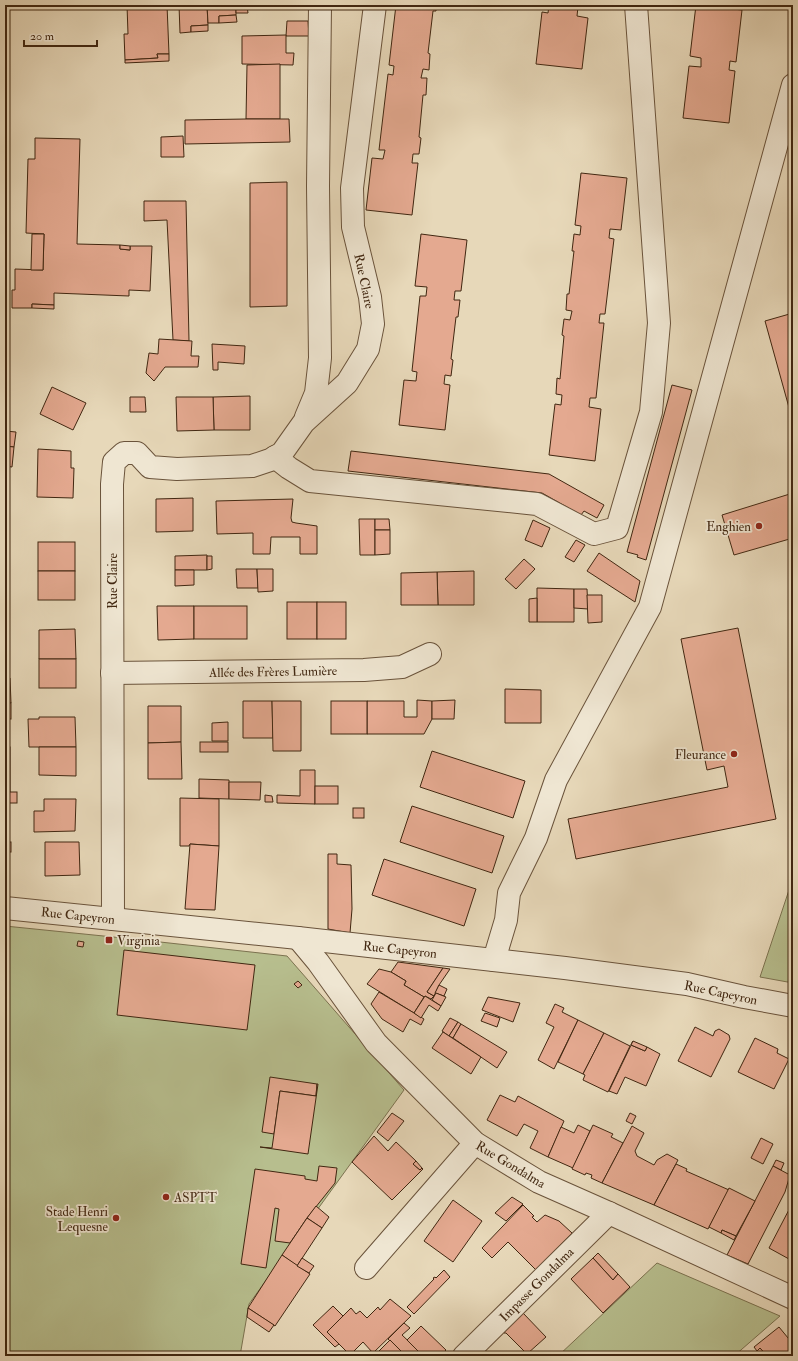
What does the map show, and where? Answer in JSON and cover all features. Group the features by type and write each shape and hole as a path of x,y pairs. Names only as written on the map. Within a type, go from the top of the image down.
{"street":[{"name":"Rue Claire","path":"304,422 316,393 320,358 318,186 320,5"},
{"name":"Rue Claire","path":"113,919 112,484 114,462 124,453 137,453 150,466 177,469 252,466 270,460 282,452 304,422 347,383 368,350 373,324 370,297 353,227 352,188 375,5"},
{"path":"275,457 310,481 537,504 594,534 617,528 651,412 659,323 636,5"},
{"path":"494,960 506,920 509,893 536,838 556,780 650,607 793,85"},
{"path":"318,186 352,188"},
{"name":"Allée des Frères Lumière","path":"112,672 364,670 402,667 430,654"},
{"name":"Rue Capeyron","path":"5,908 298,938 565,968 687,984 793,1006"},
{"name":"Rue Gondalma","path":"298,938 318,962 376,1043 475,1143 539,1182 793,1298"},
{"path":"366,1268 475,1143"},
{"name":"Impasse Gondalma","path":"464,1356 609,1213"}],"green space":[{"path":"793,878 793,983 760,977"},
{"name":"ASPTT","path":"5,926 287,956 404,1090 249,1304 240,1356 5,1356"},
{"path":"657,1263 780,1316 734,1356 558,1356"}],"building":[{"path":"127,5 167,5 169,54 157,54 158,58 125,60 124,34 128,34"},
{"path":"179,5 207,5 208,25 191,26 191,32 180,33"},
{"path":"207,5 236,5 236,15 219,16 219,23 208,23"},
{"path":"236,5 264,5 247,6 248,13 236,13"},
{"path":"396,5 436,5 436,11 433,11 428,53 430,54 429,70 423,69 421,78 427,78 426,95 423,95 419,154 413,154 412,163 418,163 412,215 366,210 372,158 383,159 385,150 379,150 388,74 393,75 394,66 389,65"},
{"path":"549,5 590,5 589,8 578,7 577,16 588,18 582,69 536,64 542,12 548,13"},
{"path":"696,5 742,10 736,62 730,61 729,70 735,71 729,123 683,118 689,66 701,67 701,58 690,56"},
{"path":"236,15 237,22 219,23 219,16"},
{"path":"287,21 308,21 309,36 286,36"},
{"path":"208,25 208,31 191,32 191,26"},
{"path":"286,35 286,53 294,53 293,65 242,64 242,36"},
{"path":"157,54 169,54 169,61 125,63 125,60 158,58"},
{"path":"280,64 280,119 246,119 247,65"},
{"path":"289,119 290,142 185,144 185,120"},
{"path":"183,136 184,157 161,157 161,137"},
{"path":"35,138 80,139 77,244 120,245 120,249 130,250 130,246 152,246 150,291 129,290 129,296 54,293 54,305 32,304 32,308 12,308 12,290 15,290 15,269 43,270 44,234 26,233 28,159 35,159"},
{"path":"581,173 627,178 621,230 610,229 609,238 614,239 605,314 600,314 599,323 604,323 596,398 590,398 589,407 601,409 595,461 549,455 555,404 561,405 562,395 556,394 557,378 560,379 564,319 570,320 572,311 566,310 567,294 569,294 574,251 572,251 574,234 580,235 581,226 575,225"},
{"path":"287,182 287,306 250,307 250,183"},
{"path":"144,201 186,201 189,341 173,340 167,220 144,221"},
{"path":"32,234 44,234 43,270 31,270"},
{"path":"421,234 467,240 461,291 455,291 454,300 460,300 458,317 456,317 451,359 453,360 451,376 445,375 444,384 450,385 445,430 399,425 404,380 416,381 417,372 412,371 420,296 426,296 427,287 415,286"},
{"path":"120,245 130,246 130,250 120,249"},
{"path":"32,304 54,305 54,309 32,308"},
{"path":"793,313 793,422 765,321"},
{"path":"159,339 192,341 191,356 199,356 198,367 165,367 154,381 146,373 149,353 158,354"},
{"path":"212,344 245,346 244,364 218,362 218,370 213,370"},
{"path":"672,385 692,390 646,560 637,557 638,555 627,552"},
{"path":"52,387 86,403 73,430 40,414"},
{"path":"250,396 250,430 214,430 213,397"},
{"path":"130,397 145,397 146,412 130,412"},
{"path":"176,397 213,397 214,430 177,431"},
{"path":"5,431 16,432 14,447 5,446"},
{"path":"5,446 14,447 12,467 5,466"},
{"path":"38,449 71,451 71,468 74,468 73,498 37,497"},
{"path":"351,451 549,474 604,505 597,518 584,511 581,515 542,493 348,471"},
{"name":"Enghien","path":"793,493 793,538 734,555 722,515"},
{"path":"193,498 193,531 156,532 156,499"},
{"path":"293,499 292,522 317,526 317,554 300,554 300,537 271,537 270,554 253,554 253,533 217,534 216,501"},
{"path":"359,519 375,519 375,555 360,555"},
{"path":"375,519 389,519 390,530 375,530"},
{"path":"533,520 550,528 542,547 525,540"},
{"path":"375,530 390,530 390,554 375,555"},
{"path":"576,540 585,545 574,562 565,557"},
{"path":"38,542 75,542 75,571 38,571"},
{"path":"599,553 640,581 635,602 587,571"},
{"path":"207,555 207,570 175,570 175,556"},
{"path":"207,556 212,556 212,569 207,570"},
{"path":"524,559 535,569 516,589 505,579"},
{"path":"236,569 257,569 258,588 237,588"},
{"path":"257,569 273,569 273,591 258,592"},
{"path":"175,570 194,570 194,585 175,586"},
{"path":"38,571 75,571 75,600 38,600"},
{"path":"474,571 474,605 438,605 437,572"},
{"path":"437,572 438,605 401,605 401,573"},
{"path":"537,588 574,589 574,622 537,622"},
{"path":"574,589 587,589 588,609 574,608"},
{"path":"587,595 602,595 602,622 588,623"},
{"path":"537,598 537,622 529,622 529,599"},
{"path":"287,602 317,602 317,639 287,639"},
{"path":"317,602 346,602 346,639 317,639"},
{"path":"157,606 194,606 194,639 158,640"},
{"path":"194,606 247,606 247,639 194,639"},
{"name":"Fleurance","path":"738,628 776,819 576,859 568,819 728,787 724,766 707,770 681,639"},
{"path":"75,629 76,659 39,659 39,630"},
{"path":"39,659 76,659 76,688 39,688"},
{"path":"5,678 10,678 11,703 5,703"},
{"path":"505,689 541,690 541,723 505,723"},
{"path":"417,700 432,701 432,719 424,734 367,734 367,701 404,701 404,717 417,717"},
{"path":"455,700 454,719 432,719 432,701"},
{"path":"243,701 272,701 273,738 243,738"},
{"path":"272,701 301,701 301,751 273,751"},
{"path":"331,701 367,701 367,734 331,734"},
{"path":"5,703 11,703 11,719 5,719"},
{"path":"148,706 181,706 181,742 148,743"},
{"path":"39,717 75,717 76,747 29,747 28,719 39,719"},
{"path":"228,722 228,741 212,741 212,723"},
{"path":"181,742 182,779 148,779 148,743"},
{"path":"200,742 228,742 228,752 200,752"},
{"path":"5,747 10,747 10,792 5,792"},
{"path":"39,747 76,747 76,776 39,775"},
{"path":"432,751 525,781 513,818 420,787"},
{"path":"300,770 315,770 315,804 277,803 277,795 300,796"},
{"path":"199,779 229,780 229,799 199,798"},
{"path":"229,782 261,782 260,800 229,799"},
{"path":"315,786 338,786 338,804 315,804"},
{"path":"5,792 17,792 17,803 5,803"},
{"path":"265,795 272,796 273,802 265,802"},
{"path":"180,798 219,799 219,846 190,844 189,846 180,846"},
{"path":"44,799 76,799 75,831 34,832 34,811 44,811"},
{"path":"412,806 504,836 492,873 400,842"},
{"path":"353,808 364,808 364,818 353,818"},
{"path":"6,842 11,842 11,852 6,852"},
{"path":"45,842 79,842 80,875 45,876"},
{"path":"190,844 219,846 215,910 185,909"},
{"path":"328,854 337,854 337,864 351,865 352,909 350,933 328,929"},
{"path":"384,859 476,889 464,926 372,895"},
{"path":"78,941 84,942 83,947 77,946"},
{"path":"124,950 255,965 247,1030 117,1015"},
{"path":"398,962 443,968 427,992 434,996 431,999 425,996 424,997 404,985 406,981 391,972"},
{"path":"443,968 450,969 439,985 434,996 427,992"},
{"path":"379,969 391,972 406,981 404,985 424,997 414,1013 367,984"},
{"path":"298,981 302,985 298,988 294,984"},
{"path":"439,985 447,989 444,996 435,993"},
{"path":"379,992 424,1019 421,1025 410,1019 403,1032 382,1019 371,1004"},
{"path":"436,993 446,997 441,1006 432,1000"},
{"path":"425,996 441,1006 438,1011 429,1005 421,1018 414,1013"},
{"path":"488,997 520,1003 513,1022 482,1010"},
{"path":"555,1004 564,1008 562,1012 578,1020 554,1069 538,1060 554,1027 546,1023"},
{"path":"485,1013 500,1018 497,1027 481,1021"},
{"path":"450,1018 458,1022 449,1036 442,1031"},
{"path":"578,1020 604,1033 583,1074 558,1062"},
{"path":"458,1022 461,1024 453,1038 449,1036"},
{"path":"461,1024 507,1052 497,1068 453,1038"},
{"path":"695,1027 713,1036 715,1031 719,1029 729,1035 730,1039 711,1077 678,1061"},
{"path":"443,1032 481,1057 471,1074 432,1048"},
{"path":"604,1033 630,1046 608,1092 583,1080 585,1075 583,1074"},
{"path":"755,1038 778,1049 777,1053 789,1059 774,1089 738,1072"},
{"path":"633,1041 647,1047 645,1051 631,1045"},
{"path":"631,1045 645,1051 647,1047 660,1054 646,1086 625,1077 617,1094 609,1091"},
{"path":"270,1077 317,1084 316,1096 280,1091 274,1134 262,1132"},
{"path":"318,1084 308,1154 260,1147 272,1148 280,1091 316,1096"},
{"path":"500,1095 515,1102 518,1096 564,1121 548,1157 530,1148 538,1131 524,1124 517,1136 487,1120"},
{"path":"392,1113 404,1121 388,1141 377,1132"},
{"path":"630,1113 636,1116 632,1124 626,1121"},
{"path":"578,1125 590,1131 573,1168 548,1157 561,1127 574,1133"},
{"path":"593,1125 613,1134 611,1137 623,1143 602,1183 591,1178 592,1175 586,1173 585,1175 572,1169"},
{"path":"632,1126 644,1133 635,1151 637,1156 654,1165 657,1160 667,1154 678,1160 654,1205 602,1183"},
{"path":"374,1136 388,1151 396,1142 416,1161 413,1164 420,1170 422,1168 423,1169 392,1200 352,1162"},
{"path":"761,1138 773,1144 763,1164 751,1158"},
{"path":"776,1160 784,1163 781,1170 773,1166"},
{"path":"416,1161 422,1168 420,1170 413,1164"},
{"path":"676,1164 687,1169 686,1171 729,1190 708,1229 654,1205"},
{"path":"319,1166 337,1168 335,1183 307,1218 290,1243 275,1241 279,1209 275,1208 266,1268 241,1264 255,1169 305,1176 305,1179 317,1181"},
{"path":"773,1166 790,1175 785,1192 748,1264 727,1255"},
{"path":"729,1188 755,1201 736,1236 722,1230 721,1233 709,1227"},
{"path":"512,1197 523,1204 506,1221 495,1213"},
{"path":"453,1200 482,1221 453,1262 424,1241"},
{"path":"793,1202 793,1251 789,1259 769,1248"},
{"path":"523,1205 534,1216 532,1217 537,1222 545,1215 559,1221 572,1233 536,1270 508,1242 492,1258 482,1248"},
{"path":"316,1206 329,1217 322,1228 307,1218"},
{"path":"307,1218 322,1228 297,1266 282,1255"},
{"path":"722,1230 736,1236 734,1240 721,1233"},
{"path":"598,1253 618,1274 613,1280 593,1258"},
{"path":"282,1255 310,1274 275,1326 248,1308"},
{"path":"302,1258 314,1266 309,1273 297,1266"},
{"path":"593,1258 613,1280 618,1274 630,1287 603,1313 571,1279"},
{"path":"444,1270 450,1277 414,1314 407,1307 434,1279 433,1278 436,1278"},
{"path":"390,1299 411,1316 373,1353 363,1342 350,1355 327,1332 351,1308 356,1314 360,1311 367,1318 378,1307 380,1310"},
{"path":"333,1306 343,1316 327,1332 339,1344 335,1347 313,1325"},
{"path":"248,1308 274,1325 269,1332 247,1317"},
{"path":"523,1313 546,1337 527,1354 506,1333 504,1333 504,1331"},
{"path":"404,1323 410,1328 402,1335 422,1354 420,1356 405,1356 388,1339"},
{"path":"421,1326 446,1350 440,1356 423,1356 407,1340"},
{"path":"779,1327 793,1344 793,1356 767,1356 760,1348 757,1351 754,1347"},
{"path":"390,1340 403,1353 400,1356 374,1356"},
{"path":"760,1348 767,1356 761,1356 757,1351"}],"place":[{"name":"Enghien","path":"759,526"},
{"name":"Fleurance","path":"734,754"},
{"name":"Virginia","path":"109,940"},
{"name":"ASPTT","path":"166,1197"},
{"name":"Stade Henri Lequesne","path":"116,1218"}]}
